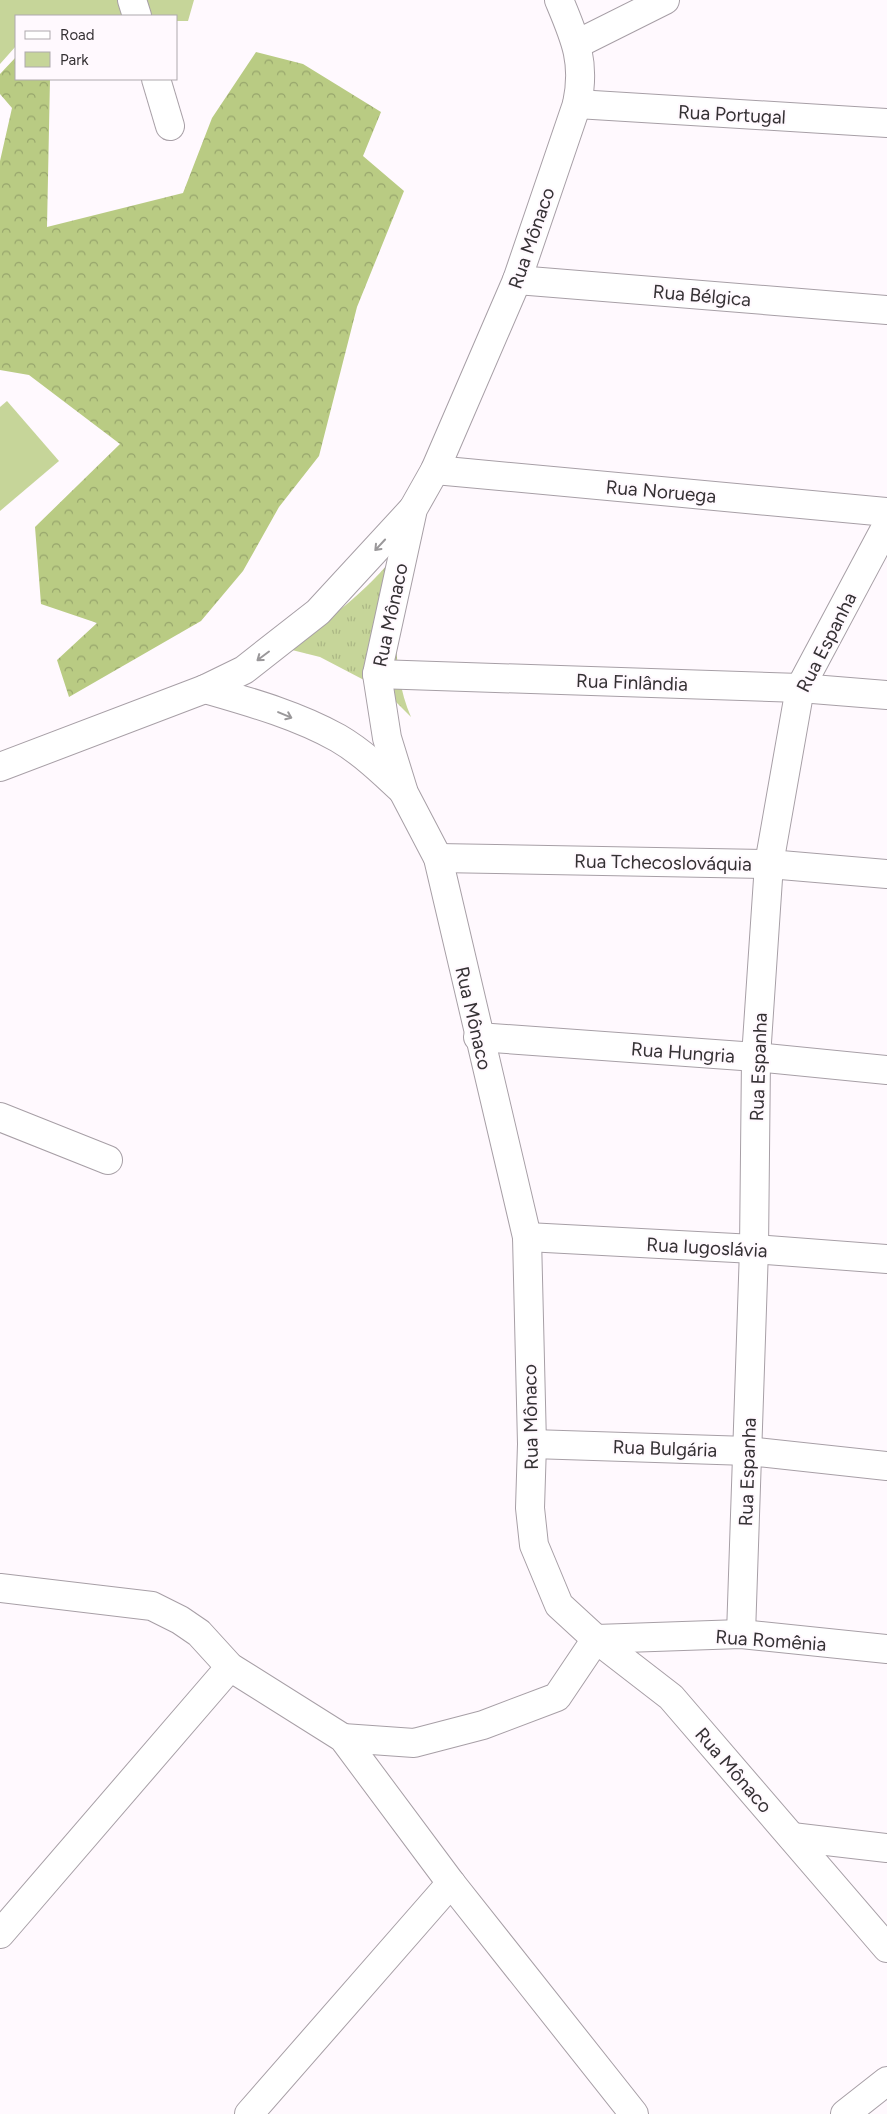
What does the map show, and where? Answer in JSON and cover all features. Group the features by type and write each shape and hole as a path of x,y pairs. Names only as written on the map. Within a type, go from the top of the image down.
{"street":[{"path":"132,0 137,15"},
{"name":"Rua Mônaco","path":"559,0 577,44 582,81 577,104 517,280 435,470 413,509 377,674 387,738 404,793 438,858 478,1037 526,1237 532,1444 530,1508 534,1546 559,1605 596,1639 670,1697 887,1948"},
{"path":"577,44 665,0"},
{"path":"156,80 170,126"},
{"name":"Rua Portugal","path":"577,104 887,123"},
{"name":"Rua Bélgica","path":"517,280 887,310"},
{"name":"Rua Noruega","path":"435,470 887,512"},
{"path":"0,767 205,688 244,670 318,612 413,509"},
{"name":"Rua Espanha","path":"741,1634 754,1249 756,1057 769,864 800,688 887,525"},
{"name":"Rua Finlândia","path":"377,674 800,688 887,694"},
{"path":"205,688 261,705 338,739 382,771 404,793"},
{"name":"Rua Tchecoslováquia","path":"438,858 769,864 887,874"},
{"name":"Rua Hungria","path":"478,1037 756,1057 887,1070"},
{"path":"0,1117 108,1160"},
{"name":"Rua Iugoslávia","path":"526,1237 754,1249 887,1259"},
{"name":"Rua Bulgária","path":"532,1444 748,1451 887,1466"},
{"path":"0,1588 152,1606 199,1632 230,1667 343,1738 451,1883 634,2114"},
{"name":"Rua Romênia","path":"596,1639 741,1634 887,1649"},
{"path":"343,1738 414,1743 483,1725 557,1697 596,1639"},
{"path":"0,1934 230,1667"},
{"path":"792,1837 887,1848"},
{"path":"249,2114 451,1883"},
{"path":"845,2114 887,2081"}],"green space":[{"path":"0,0 194,0 188,21 178,21 178,15 15,15 15,47 0,64"},
{"path":"256,52 303,64 381,112 363,156 404,191 357,307 319,456 279,507 243,571 201,621 69,697 57,660 97,623 41,604 35,527 120,444 29,375 0,370 0,161 12,108 0,94 0,74 15,58 15,80 50,80 47,227 183,193 212,118"},
{"path":"7,401 59,461 0,511 0,407"},
{"path":"398,552 397,657 404,697 411,717 385,691 320,657 284,648 316,628 346,605 386,567"}]}
